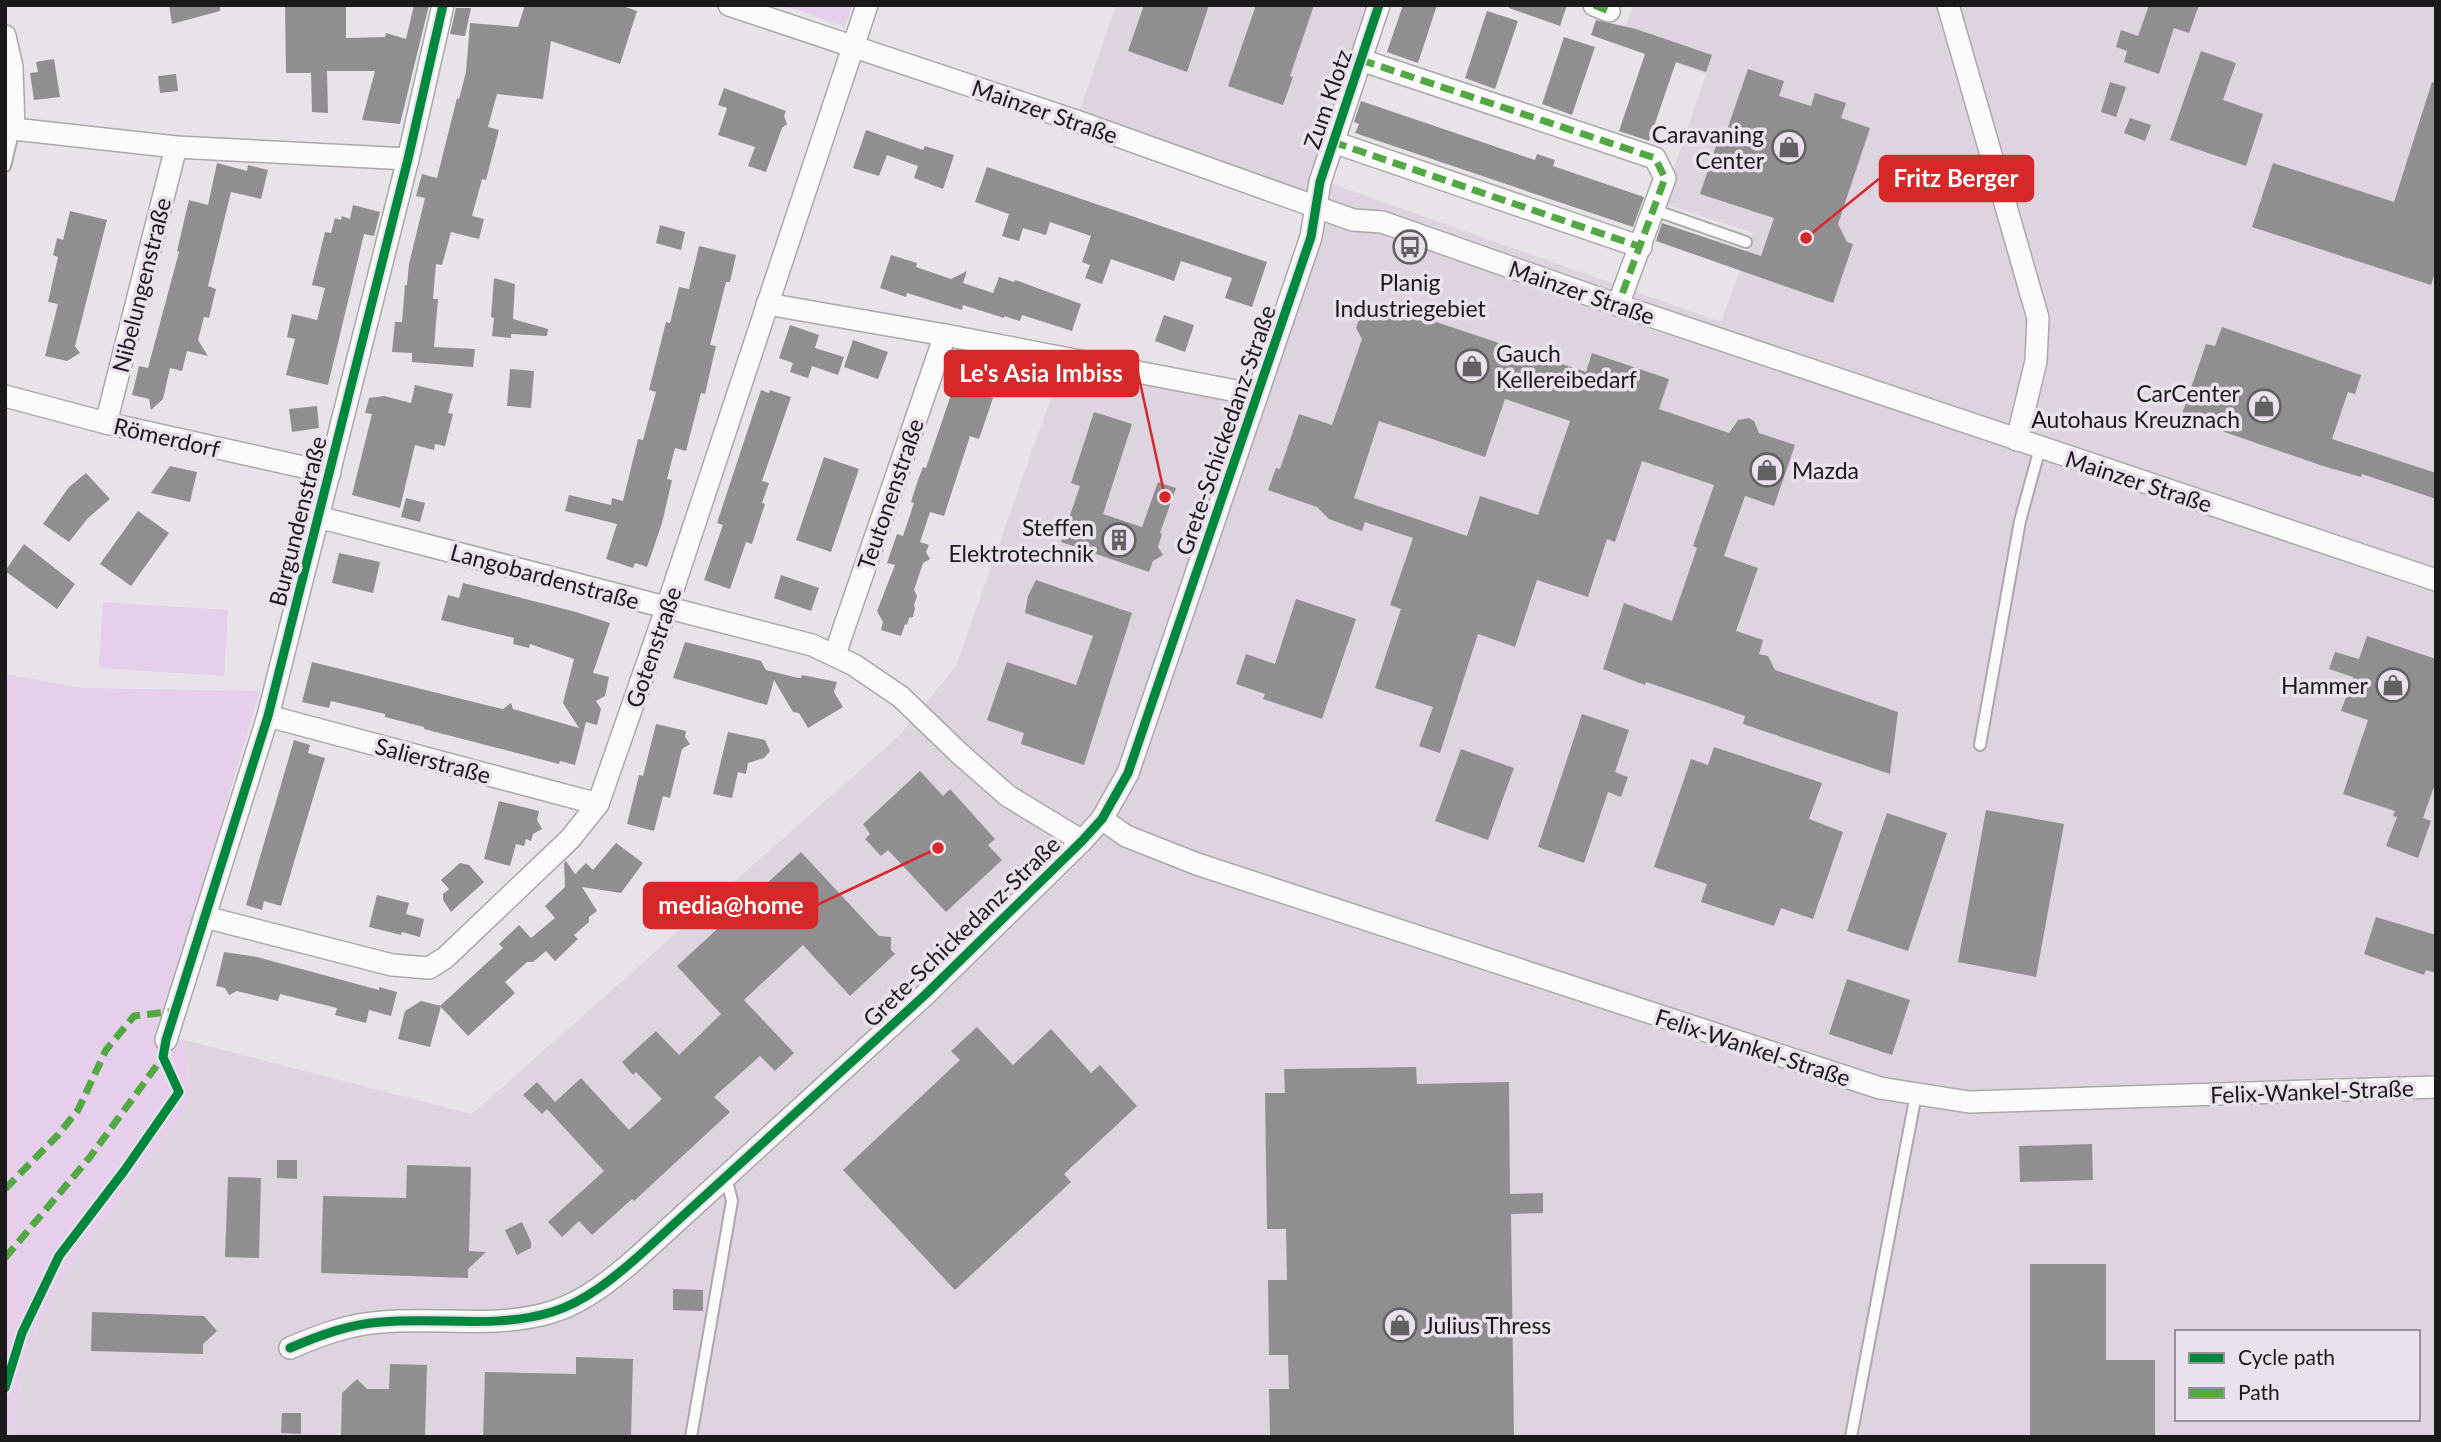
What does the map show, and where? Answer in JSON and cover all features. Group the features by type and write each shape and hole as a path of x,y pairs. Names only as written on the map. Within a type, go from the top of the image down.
{"street":[{"name":"Burgundenstraße","path":"166,1040 268,716 408,159 443,5"},
{"name":"Mainzer Straße","path":"729,5 1076,121 1353,220 1382,222 1618,305 2436,580"},
{"name":"Gotenstraße","path":"205,917 393,965 429,968 445,958 570,839 598,804 667,607 867,5"},
{"name":"Zum Klotz","path":"1318,207 1320,182 1379,5"},
{"path":"1948,5 2038,318 2036,361 2017,440"},
{"path":"5,36 12,67 14,129 176,147 408,159"},
{"path":"1361,60 1655,158 1665,178 1618,305"},
{"path":"1333,142 1641,247"},
{"name":"Nibelungenstraße","path":"106,423 176,147"},
{"name":"Grete-Schickedanz-Straße","path":"290,1348 325,1334 366,1323 495,1322 554,1311 596,1289 617,1275 926,994 1102,819 1128,772 1311,236 1318,207"},
{"path":"767,304 946,335 1257,396"},
{"name":"Teutonenstraße","path":"835,654 946,335"},
{"name":"Römerdorf","path":"5,396 106,423 330,473"},
{"name":"Langobardenstraße","path":"318,517 812,645 835,654 901,697 1008,796 1082,841"},
{"name":"Salierstraße","path":"268,716 598,804"},
{"name":"Felix-Wankel-Straße","path":"1102,819 1126,836 1197,864 1880,1088 1969,1102 2436,1087"}],"lane":[{"path":"5,166 14,129"},
{"path":"1654,210 1746,242"},
{"path":"1980,745 2020,521 2040,448"},
{"path":"1851,1437 1916,1094"},
{"path":"691,1437 732,1201 726,1177"}],"shaded area":[{"path":"783,5 852,5 845,27"},
{"path":"1116,5 1384,5 1324,181 1721,322 1753,233 1662,203 1706,74 1620,44 1633,5 2436,5 2436,1437 12,1437 25,1355 59,1284 189,1104 190,1085 184,1040 472,1114 901,734 956,666 1065,358 1257,395 1317,207 1076,121"},
{"path":"103,602 228,610 224,676 99,668"},
{"path":"5,674 83,688 260,691 159,1032 184,1040 190,1085 189,1104 59,1284 25,1355 12,1437 5,1437"}],"building":[{"path":"169,5 220,5 220,11 172,24"},
{"path":"285,5 346,5 346,38 385,37 386,33 406,39 414,5 429,5 400,124 362,120 375,71 327,71 328,113 312,112 311,73 286,73"},
{"path":"525,5 620,5 637,11 620,64 551,41 543,99 497,94 488,127 499,130 486,180 482,179 472,216 484,219 479,239 451,232 442,265 436,264 433,299 438,299 434,347 475,349 473,367 412,362 412,353 392,352 395,322 402,322 405,285 425,198 416,196 422,174 437,178 466,72 470,23 518,27"},
{"path":"1144,5 1209,5 1187,72 1128,51"},
{"path":"1256,5 1314,5 1283,105 1228,86"},
{"path":"1403,5 1437,5 1418,63 1387,52"},
{"path":"1509,5 1567,5 1560,26 1509,8"},
{"path":"2149,5 2199,5 2189,33 2174,28 2159,74 2124,62 2127,51 2116,47 2121,30 2138,36"},
{"path":"456,8 471,8 465,36 450,34"},
{"path":"1487,11 1518,21 1495,89 1465,78"},
{"path":"1596,20 1636,29 1712,55 1706,72 1676,62 1649,141 1619,131 1645,54 1591,35"},
{"path":"1564,37 1595,47 1572,115 1542,104"},
{"path":"2201,51 2236,63 2223,100 2263,114 2246,166 2170,140"},
{"path":"54,59 60,97 34,100 30,73 38,72 36,62"},
{"path":"1748,69 1784,81 1779,96 1811,106 1815,93 1846,103 1841,118 1870,128 1838,224 1847,242 1853,244 1833,303 1656,241 1662,223 1761,256 1774,218 1700,194 1722,128 1727,130"},
{"path":"176,74 178,91 160,93 158,76"},
{"path":"2110,82 2126,87 2116,117 2101,112"},
{"path":"2432,82 2436,83 2436,270 2431,285 2252,227 2273,163 2394,202"},
{"path":"724,88 786,111 784,116 787,124 782,128 766,172 748,166 755,147 718,135 727,108 718,105"},
{"path":"1361,101 1535,160 1537,154 1555,160 1553,166 1644,197 1633,227 1355,133 1359,124 1354,122"},
{"path":"2130,118 2151,125 2145,141 2124,133"},
{"path":"866,130 923,150 925,146 954,155 943,189 914,178 918,166 887,155 879,176 853,168"},
{"path":"217,163 247,171 248,165 268,170 261,199 231,192 208,286 216,289 209,318 204,317 198,340 208,356 187,351 182,371 170,368 163,399 151,410 149,399 132,395 139,366 148,368 179,252 177,251 189,200 208,205"},
{"path":"987,167 1267,262 1252,307 1225,298 1232,278 1181,261 1174,281 1111,259 1102,284 1085,278 1090,265 1082,262 1091,236 1050,222 1046,235 1023,228 1019,241 1002,236 1009,214 975,202"},
{"path":"353,205 380,212 374,236 364,234 328,385 286,375 295,339 287,337 292,314 317,320 325,288 312,285 325,232 331,233 335,218 341,220 342,216 350,219"},
{"path":"70,211 107,220 75,346 80,353 67,361 45,356 58,304 48,302 58,257 53,255 57,238 63,240"},
{"path":"660,225 685,232 681,250 656,243"},
{"path":"699,246 736,255 730,282 726,282 710,345 716,346 705,394 701,393 686,451 675,448 667,479 672,480 662,523 647,567 635,563 633,568 606,559 617,524 565,511 569,495 611,505 612,498 623,501 638,439 643,440 656,392 649,390 666,322 670,323 679,287 689,289"},
{"path":"891,255 917,263 916,267 951,279 967,271 963,283 993,293 999,277 1014,282 1015,280 1081,304 1072,331 1022,315 1020,321 1004,318 963,305 962,310 907,293 906,297 880,288"},
{"path":"494,278 515,284 513,319 548,329 547,336 492,336"},
{"path":"1379,303 1586,372 1592,353 1669,379 1659,409 1729,433 1738,420 1749,418 1754,421 1759,433 1795,445 1774,506 1745,496 1724,556 1758,568 1736,631 1763,640 1759,654 1768,656 1775,670 1898,712 1890,774 1743,724 1745,716 1603,669 1624,603 1672,621 1697,548 1693,546 1714,485 1642,461 1615,542 1607,539 1588,597 1537,580 1515,647 1478,634 1440,753 1419,746 1433,707 1375,688 1401,609 1390,605 1413,538 1365,522 1362,531 1329,519 1317,507 1268,490 1276,468 1280,469 1299,414 1332,425 1362,339 1356,328 1362,312","holes":["1505,399 1570,421 1538,515 1480,496 1467,536 1354,498 1379,421 1485,457"]},
{"path":"1164,315 1194,325 1185,352 1155,341"},
{"path":"790,325 819,335 815,348 844,357 838,375 812,366 808,378 790,372 793,363 779,358"},
{"name":"CarCenter Autohaus Kreuznach","path":"2222,327 2361,375 2355,394 2348,392 2332,439 2436,473 2436,499 2362,474 2361,477 2323,466 2181,417 2206,344 2215,346"},
{"path":"853,340 888,352 878,379 844,367"},
{"path":"956,358 991,370 983,395 993,398 979,439 970,436 944,516 930,512 920,542 929,545 926,552 930,559 923,563 914,590 917,596 913,617 905,624 901,636 881,630 883,622 877,611 895,565 887,563 897,534 903,536 918,480 923,467 926,468 953,389 947,387"},
{"path":"510,369 534,371 531,408 507,406"},
{"path":"415,385 453,394 448,413 453,414 445,446 435,444 434,450 415,445 400,508 352,495 372,414 365,413 369,398 384,396 411,403"},
{"path":"761,390 791,397 762,481 769,483 762,503 765,504 752,544 746,542 730,589 704,580 723,525 717,523"},
{"path":"317,406 319,428 292,432 289,409"},
{"path":"1094,412 1132,424 1103,514 1142,527 1158,482 1176,488 1160,533 1162,534 1158,547 1163,555 1153,561 1149,572 1061,542 1080,486 1071,483"},
{"path":"824,457 859,469 831,552 796,540"},
{"path":"170,466 197,472 190,502 151,493"},
{"path":"86,473 110,499 88,518 69,542 43,524 69,487"},
{"path":"406,498 425,503 420,522 401,517"},
{"path":"138,511 169,533 131,586 100,564"},
{"path":"24,544 75,584 57,609 5,571"},
{"path":"339,553 380,562 373,593 332,583"},
{"path":"781,575 819,588 811,611 774,598"},
{"path":"1036,580 1132,613 1084,765 1021,744 1024,733 987,720 1007,662 1076,685 1093,636 1025,613 1028,596"},
{"path":"463,583 610,623 593,673 609,677 605,696 596,701 601,709 597,725 586,722 575,765 560,761 559,764 424,729 385,717 385,714 331,701 329,708 302,702 312,662 503,709 511,703 513,709 579,728 563,703 574,659 530,644 529,648 513,644 514,638 441,620 448,595 459,598"},
{"path":"1296,599 1356,619 1322,719 1263,699 1265,694 1236,684 1246,654 1275,664"},
{"path":"2367,636 2436,659 2436,781 2423,818 2431,821 2418,858 2386,846 2397,817 2393,816 2395,811 2343,794 2368,720 2341,711 2353,677 2329,669 2335,652 2359,659"},
{"path":"685,642 761,661 766,670 798,678 802,675 837,682 834,692 843,707 808,728 799,713 793,712 774,680 767,705 673,678"},
{"path":"1582,714 1629,730 1615,772 1628,777 1621,797 1608,792 1584,863 1538,847"},
{"path":"656,724 686,731 685,737 690,744 682,749 670,798 663,796 654,831 627,824 639,775 643,776"},
{"path":"728,732 765,740 770,751 764,758 748,763 746,774 738,772 732,798 713,794"},
{"path":"294,740 310,745 308,753 325,758 281,906 264,901 262,910 246,905"},
{"path":"1714,747 1822,783 1809,819 1843,832 1813,919 1781,908 1774,926 1701,902 1707,884 1654,867 1691,759 1708,765"},
{"path":"1461,749 1514,768 1488,840 1435,821"},
{"path":"920,771 943,796 950,789 995,839 988,845 1002,860 946,912 888,850 881,856 865,839 870,834 863,824"},
{"path":"499,801 539,811 537,820 542,829 533,834 531,841 526,839 524,846 516,844 510,866 484,859"},
{"path":"1986,810 2064,824 2036,977 1958,962"},
{"path":"1887,813 1947,833 1908,951 1847,931"},
{"path":"616,843 643,863 621,893 582,887 597,911 574,935 578,939 555,961 546,951 533,962 527,962 505,982 515,993 468,1036 440,1006 503,948 499,944 519,925 531,938 555,918 545,906 565,887 566,861 575,874 586,863 593,870"},
{"path":"801,852 879,936 891,937 891,950 895,954 850,996 803,945 744,1000 794,1053 775,1071 760,1056 714,1097 730,1112 634,1201 632,1199 592,1235 579,1221 562,1237 548,1222 604,1171 547,1109 542,1114 523,1095 537,1082 555,1102 581,1078 629,1130 662,1099 636,1072 633,1075 622,1062 656,1031 679,1055 721,1014 677,966"},
{"path":"460,863 469,865 484,882 451,912 443,900 443,894 449,889 441,880"},
{"path":"377,895 409,903 406,914 424,919 420,937 369,927"},
{"path":"2376,917 2436,935 2436,973 2426,970 2424,975 2364,954"},
{"path":"224,952 257,957 379,990 379,987 397,992 391,1016 369,1010 366,1023 335,1015 337,1008 280,994 278,1001 237,991 229,995 225,988 216,986"},
{"path":"1847,979 1910,1000 1892,1055 1829,1034"},
{"path":"421,1001 441,1006 430,1047 398,1039 405,1011"},
{"path":"977,1027 1013,1065 1051,1029 1091,1073 1100,1065 1137,1106 1064,1174 1071,1182 955,1290 843,1170 960,1060 951,1051"},
{"name":"Julius Thress","path":"1416,1067 1417,1084 1509,1082 1510,1194 1543,1193 1543,1213 1511,1214 1514,1437 1270,1437 1269,1389 1289,1389 1288,1355 1269,1355 1268,1280 1287,1280 1286,1229 1267,1229 1265,1093 1285,1093 1284,1069"},
{"path":"2092,1144 2093,1180 2020,1182 2019,1146"},
{"path":"277,1160 297,1160 297,1179 277,1178"},
{"path":"407,1165 471,1167 469,1251 486,1252 468,1269 468,1278 321,1273 323,1196 406,1198"},
{"path":"228,1177 261,1178 259,1258 225,1257"},
{"path":"522,1222 531,1248 517,1255 505,1230"},
{"path":"2030,1264 2106,1264 2106,1360 2155,1360 2155,1437 2030,1437"},
{"path":"673,1289 703,1290 703,1311 673,1310"},
{"path":"92,1312 204,1316 217,1331 203,1344 203,1354 91,1351"},
{"path":"576,1357 633,1359 631,1437 483,1437 485,1372 576,1374"},
{"path":"390,1364 427,1365 425,1437 341,1437 342,1393 357,1379 367,1389 389,1389"},
{"path":"282,1413 301,1413 301,1434 281,1433"}],"marked path":[{"path":"1594,5 1609,11"},
{"path":"1361,60 1655,158 1665,178 1618,305"},
{"path":"1333,142 1641,247"},
{"path":"5,1189 58,1135 78,1110 106,1050 134,1016 175,1011"},
{"path":"5,1258 90,1157 163,1057"}],"cycle path":[{"path":"5,1388 22,1333 59,1256 124,1171 179,1092 163,1057 166,1040 268,716 408,159 443,5"},
{"path":"290,1348 335,1331 370,1323 489,1321 531,1317 564,1308 588,1295 641,1254 926,994 1102,819 1128,773 1311,237 1320,182 1379,5"}],"place":[{"name":"Caravaning Center","path":"1789,147"},
{"name":"Fritz Berger","path":"1806,238"},
{"name":"Planig Industriegebiet","path":"1410,247"},
{"name":"Gauch Kellereibedarf","path":"1472,366"},
{"name":"CarCenter Autohaus Kreuznach","path":"2264,406"},
{"name":"Mazda","path":"1767,470"},
{"name":"Le's Asia Imbiss","path":"1165,497"},
{"name":"Steffen Elektrotechnik","path":"1119,540"},
{"name":"Hammer","path":"2393,685"},
{"name":"media@home","path":"938,848"},
{"name":"Julius Thress","path":"1400,1325"}]}
